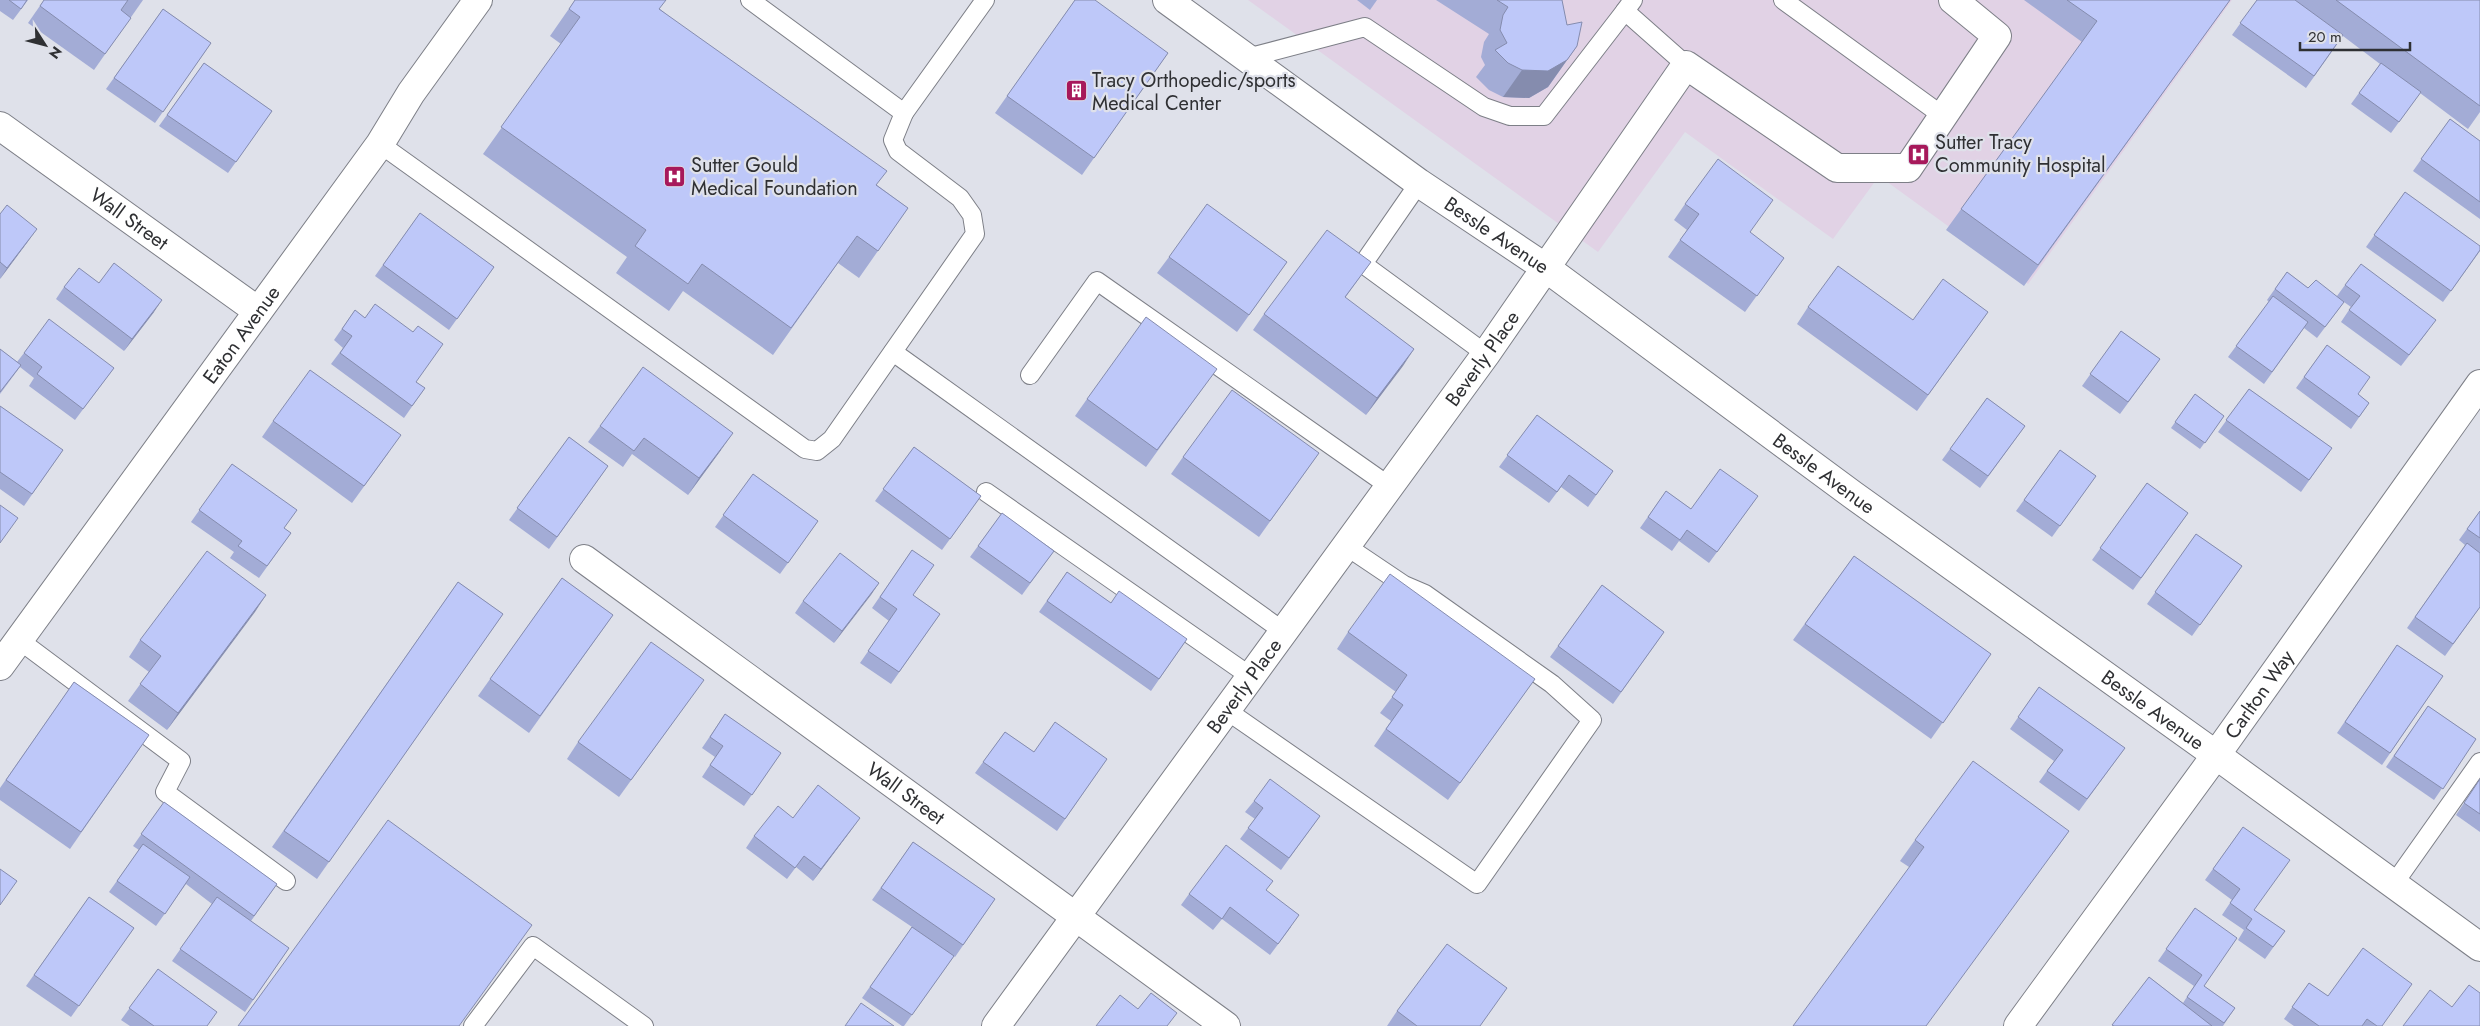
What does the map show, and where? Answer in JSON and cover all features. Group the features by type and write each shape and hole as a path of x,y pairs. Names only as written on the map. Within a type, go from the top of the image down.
{"street":[{"name":"Eaton Avenue","path":"0,666 380,144 410,94 478,0"},
{"name":"Bessle Avenue","path":"1167,0 1419,183 1546,268 1852,495 2216,755 2480,947"},
{"path":"1686,65 1837,168 1908,168 1996,36 1953,0"},
{"name":"Beverly Place","path":"996,1026 1486,354 1686,65"},
{"name":"Wall Street","path":"0,126 258,311"},
{"name":"Carlton Way","path":"2018,1026 2216,755 2480,384"},
{"name":"Wall Street","path":"584,559 1226,1026"}],"lane":[{"path":"750,0 904,113"},
{"path":"1783,0 1943,116"},
{"path":"380,144 805,449 818,451 832,439 975,234 972,215 960,198 898,151 893,140 904,113 976,3"},
{"path":"1247,58 1365,27 1484,107 1510,116 1544,116 1629,5 1686,65"},
{"path":"1419,183 1363,264 1486,354"},
{"path":"1030,375 1097,281 1389,486"},
{"path":"893,352 1283,631"},
{"path":"986,492 1250,676"},
{"path":"1226,710 1477,884 1592,720 1552,684 1426,594 1404,585 1346,546"},
{"path":"19,640 181,761 165,792 286,881"},
{"path":"2393,885 2480,762"},
{"path":"481,1023 533,946 644,1026"}],"shaded area":[{"name":"Sutter Tracy Community Hospital","path":"1248,0 2232,0 2028,284 1879,176 1833,239 1685,132 1598,252"}],"building":[{"path":"9,0 27,0 21,9"},
{"path":"44,0 128,0 121,10 131,18 105,54 40,6"},
{"name":"Sutter Gould Medical Foundation","path":"575,0 666,0 659,9 887,171 876,185 908,208 878,251 857,236 791,328 702,264 688,284 635,246 646,230 501,127 580,17 569,9"},
{"name":"Tracy Orthopedic/sports Medical Center","path":"1075,0 1095,0 1168,53 1094,158 1007,96"},
{"path":"1497,0 1562,0 1567,25 1582,22 1577,46 1567,60 1548,71 1522,70 1508,63 1495,50 1507,43 1500,30 1503,15 1508,7"},
{"path":"2067,0 2230,0 2038,265 1961,209 2097,21"},
{"path":"2257,0 2295,0 2343,35 2314,76 2240,23"},
{"path":"2336,0 2480,0 2480,106"},
{"path":"163,9 211,43 163,112 114,78"},
{"path":"204,63 272,111 236,162 167,115"},
{"path":"2381,63 2421,92 2399,122 2359,93"},
{"path":"2450,119 2480,141 2480,202 2421,159"},
{"path":"1718,159 1773,200 1750,232 1784,258 1757,296 1680,240 1699,214 1685,204"},
{"path":"2405,192 2480,246 2480,250 2451,291 2374,235"},
{"path":"1207,204 1287,262 1249,315 1169,257"},
{"path":"7,205 37,229 7,268 0,262 0,214"},
{"path":"420,213 494,267 457,319 383,265"},
{"path":"1327,230 1371,262 1345,297 1414,349 1377,398 1264,314"},
{"path":"114,263 162,300 132,339 64,287 79,268 99,283"},
{"path":"2361,264 2436,320 2409,355 2349,310 2360,296 2345,285"},
{"path":"1838,266 1913,320 1943,279 1988,312 1928,395 1808,307"},
{"path":"2287,272 2308,288 2316,280 2344,302 2325,327 2275,289"},
{"path":"2273,296 2308,322 2272,372 2236,346"},
{"path":"375,304 413,332 418,326 443,344 416,382 425,388 412,406 340,353 352,336 342,329 355,310 365,318"},
{"path":"1146,317 1217,369 1157,450 1087,399"},
{"path":"49,319 114,368 83,409 37,374 42,367 24,353"},
{"path":"2121,331 2160,359 2128,402 2090,374"},
{"path":"2327,345 2370,377 2358,394 2369,403 2359,417 2304,377"},
{"path":"0,349 21,365 0,392"},
{"path":"643,367 733,433 699,478 644,438 634,451 600,426"},
{"path":"310,370 401,435 364,486 273,421"},
{"path":"2249,389 2332,448 2309,480 2226,420"},
{"path":"1232,390 1319,453 1270,521 1183,457"},
{"path":"2195,394 2224,416 2205,443 2175,422"},
{"path":"1987,398 2025,426 1988,476 1950,449"},
{"path":"0,406 63,450 32,494 0,472"},
{"path":"1537,415 1613,471 1596,495 1569,475 1557,492 1507,455"},
{"path":"569,437 608,466 557,537 517,508"},
{"path":"914,447 981,496 950,539 883,489"},
{"path":"2060,450 2096,476 2060,526 2024,500"},
{"path":"232,464 297,510 284,528 291,533 267,566 238,546 242,541 199,510"},
{"path":"1720,469 1758,496 1717,552 1687,530 1680,540 1648,517 1666,491 1691,509"},
{"path":"753,474 818,521 788,563 723,515"},
{"path":"2147,483 2188,513 2141,578 2100,548"},
{"path":"0,505 18,518 0,543"},
{"path":"2480,511 2480,538 2467,529"},
{"path":"1002,513 1054,551 1030,583 978,546"},
{"path":"2196,534 2242,566 2200,625 2155,592"},
{"path":"2467,543 2480,553 2480,607 2453,644 2415,617"},
{"path":"912,550 934,565 913,595 940,614 899,672 868,651 897,609 880,597"},
{"path":"207,551 266,595 178,713 140,684 161,656 140,640"},
{"path":"840,553 879,583 842,631 803,601"},
{"path":"1854,556 1991,654 1943,723 1805,624"},
{"path":"1067,572 1111,603 1119,591 1187,639 1159,679 1047,601"},
{"path":"1390,574 1535,679 1460,783 1386,729 1403,705 1392,697 1407,675 1348,632"},
{"path":"562,578 613,615 540,716 490,679"},
{"path":"458,582 503,614 329,862 284,831"},
{"path":"1602,585 1664,632 1621,692 1558,646"},
{"path":"651,642 704,680 631,780 578,742"},
{"path":"2397,645 2443,676 2390,753 2345,722"},
{"path":"74,682 149,735 81,832 6,780"},
{"path":"2039,687 2125,748 2087,799 2047,771 2063,750 2018,717"},
{"path":"2428,706 2476,739 2443,789 2394,756"},
{"path":"725,714 781,753 752,795 710,765 723,746 710,737"},
{"path":"1055,722 1107,759 1065,819 983,762 1005,732 1034,752"},
{"path":"1973,761 2069,831 1926,1026 1793,1026 1924,847 1915,840"},
{"path":"1270,779 1320,816 1289,858 1248,828 1263,808 1254,801"},
{"path":"2480,779 2480,814 2464,803"},
{"path":"818,785 860,818 821,869 804,856 795,868 754,836 778,806 793,818"},
{"path":"164,802 277,884 254,916 141,834"},
{"path":"388,820 532,925 459,1026 238,1026"},
{"path":"2243,827 2290,860 2254,910 2285,931 2273,947 2246,928 2252,919 2230,903 2240,889 2213,869"},
{"path":"913,842 995,899 963,945 881,888"},
{"path":"143,844 190,877 165,914 117,881"},
{"path":"1226,845 1273,881 1266,890 1299,915 1278,944 1230,907 1222,919 1189,894"},
{"path":"0,869 17,881 0,905"},
{"path":"89,897 134,928 79,1006 34,975"},
{"path":"217,897 289,948 253,1000 180,949"},
{"path":"2195,908 2237,938 2204,986 2235,1008 2224,1023 2187,997 2202,975 2166,949"},
{"path":"912,927 954,956 912,1015 870,987"},
{"path":"1447,944 1507,988 1480,1026 1417,1026 1397,1011"},
{"path":"2363,948 2412,984 2382,1026 2377,1026 2367,1019 2362,1026 2319,1026 2292,1007 2309,983 2328,996"},
{"path":"158,969 217,1012 207,1026 154,1026 129,1008"},
{"path":"2149,977 2212,1026 2112,1025"},
{"path":"2469,985 2480,993 2480,1026 2403,1026 2430,990 2452,1007"},
{"path":"1151,993 1177,1013 1167,1026 1096,1026 1120,995 1138,1009"},
{"path":"861,1003 894,1026 845,1026"}],"place":[{"name":"Tracy Orthopedic/sports Medical Center","path":"1076,91"},
{"name":"Sutter Tracy Community Hospital","path":"1919,154"},
{"name":"Sutter Gould Medical Foundation","path":"675,176"}]}
